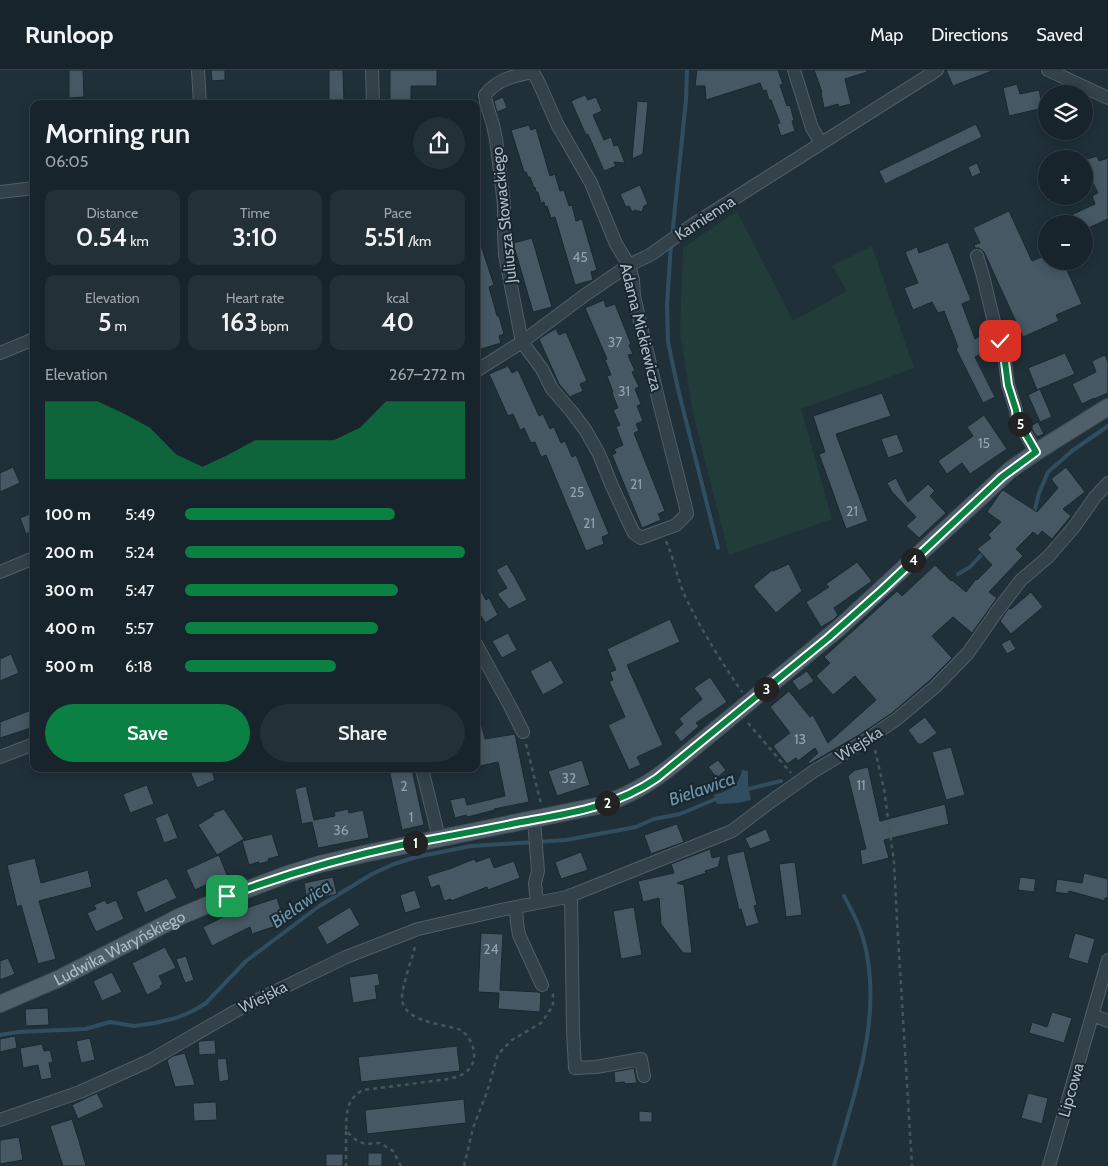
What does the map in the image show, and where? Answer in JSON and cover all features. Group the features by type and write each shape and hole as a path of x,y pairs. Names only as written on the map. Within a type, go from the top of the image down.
{"main road":[{"name":"Ludwika Waryńskiego","path":"0,1004 58,979 182,916 251,887 288,874 336,860 597,806 617,800 636,791 657,778 854,616 1002,477 1036,452 1108,407"}],"street":[{"path":"198,70 200,100"},
{"path":"372,70 373,100"},
{"path":"794,70 812,128 821,143"},
{"name":"Kamienna","path":"480,368 522,342 629,265 650,255 694,224 937,70"},
{"path":"1048,70 1108,98"},
{"name":"Adama Mickiewicza","path":"498,76 519,75 535,71 557,124 591,183 616,244 629,265 633,280 634,296 687,514 676,525 662,531"},
{"name":"Juliusza Słowackiego","path":"498,76 485,95 496,139 504,205 505,256 522,342 542,369 552,389 586,431 599,454 634,533 641,538 662,531"},
{"path":"0,192 30,188"},
{"path":"977,256 1004,354 1008,385 1017,419 1036,452"},
{"path":"0,353 30,341"},
{"name":"Wiejska","path":"0,1120 80,1092 113,1078 149,1061 242,1008 346,957 418,929 571,895 732,832 799,782 897,720 935,687 968,652 1021,580 1048,557 1074,528 1095,497 1108,482"},
{"path":"0,572 30,560"},
{"path":"480,651 523,732"},
{"path":"0,757 30,746"},
{"path":"423,772 439,838"},
{"path":"537,903 535,883 538,871 535,843 539,818"},
{"path":"571,895 575,1068 596,1067 641,1059 644,1076"},
{"path":"516,907 519,935 542,985"},
{"name":"Lipcowa","path":"1049,1166 1108,960"},
{"path":"1092,1015 1108,1021"}],"path":[{"path":"662,531 672,554 684,593 720,658 744,708 799,782"},
{"path":"523,732 539,818"},
{"path":"872,737 884,790 894,862 912,1166"},
{"path":"346,1166 348,1106 357,1094 363,1090 449,1079 466,1072 473,1061 473,1046 466,1034 461,1030 420,1019 412,1015 403,1004 403,990 418,929"},
{"path":"464,1166 473,1128 487,1092 498,1054 512,1040 541,1023 553,1006 553,994 542,985"},
{"path":"346,1132 365,1144 380,1143 393,1151 401,1166"}],"green space":[{"path":"737,211 793,321 847,291 832,266 872,246 914,368 801,409 832,519 729,555 693,413 680,332 683,248"}],"water":[{"path":"742,770 748,771 748,786 751,800 717,804 714,795 724,792 735,785"}],"building":[{"path":"69,70 83,70 84,97 69,98"},
{"path":"211,70 225,70 225,80 212,81"},
{"path":"329,70 343,70 344,100 329,100"},
{"path":"390,70 437,70 437,86 411,86 411,100 390,100"},
{"path":"697,70 778,70 783,84 780,85 787,106 790,105 795,131 781,136 777,124 780,123 771,100 769,100 766,90 763,91 760,83 706,100 705,86 695,86"},
{"path":"814,70 867,70 867,72 845,79 851,104 839,107 838,104 824,108 822,92"},
{"path":"946,70 992,70 992,71 953,86"},
{"path":"1017,84 1020,94 1038,90 1038,109 1009,116 1003,88"},
{"path":"585,95 588,100 596,97 602,111 593,115 604,140 611,137 614,146 618,145 625,163 614,162 616,166 604,171 571,101"},
{"path":"503,97 507,108 497,112 494,101"},
{"path":"637,101 648,102 643,154 632,159"},
{"path":"976,124 982,137 885,184 879,171"},
{"path":"529,125 531,130 536,128 550,176 555,174 560,191 564,190 569,206 572,205 576,221 582,219 597,270 591,272 593,280 575,285 555,217 551,218 547,206 545,207 544,202 541,203 538,192 536,192 530,177 524,172 511,130"},
{"path":"1097,156 1099,161 1108,158 1108,219 1093,226 1093,215 1071,215 1095,204 1093,196 1098,193 1093,183 1093,157"},
{"path":"977,163 981,173 972,177 968,167"},
{"path":"640,185 648,204 644,206 642,212 635,210 632,212 629,206 626,207 620,194"},
{"path":"1009,211 1032,261 1038,258 1038,270 1067,270 1082,304 1056,315 1059,321 1023,337 984,252 979,248 975,248 974,245 980,243 973,228"},
{"path":"532,238 552,307 533,312 513,243"},
{"path":"480,242 494,285 489,287 504,334 499,336 501,343 481,349"},
{"path":"948,242 971,300 962,304 975,339 980,336 987,351 975,357 995,397 983,403 956,349 958,347 944,311 938,313 932,302 913,310 904,288 918,283 905,252 917,247 919,253"},
{"path":"604,300 606,307 615,304 631,344 629,345 633,354 628,355 635,371 632,372 639,387 635,389 641,404 637,406 643,421 636,424 639,431 634,433 665,511 658,514 661,520 642,528 612,455 616,453 614,449 623,445 616,427 620,425 613,410 618,408 607,376 611,375 605,360 607,359 585,308"},
{"path":"556,329 559,335 566,332 587,381 580,384 583,391 570,397 559,384 539,339"},
{"path":"1065,353 1075,374 1037,390 1028,368"},
{"path":"1105,355 1108,362 1108,393 1082,404 1072,384 1096,372 1092,361"},
{"path":"508,366 512,373 518,370 539,416 543,414 550,429 554,427 561,443 565,441 572,457 576,455 609,534 602,537 604,544 586,551 546,455 541,457 535,442 531,443 524,428 520,430 513,414 508,416 489,374"},
{"path":"1040,389 1052,417 1040,422 1028,395"},
{"path":"882,393 891,416 836,434 868,521 846,529 819,454 825,452 813,416"},
{"path":"984,415 1007,449 970,474 962,463 947,474 938,461 973,436 967,427"},
{"path":"1038,422 1044,434 1037,437 1030,426"},
{"path":"897,434 904,452 888,458 881,439"},
{"path":"13,467 20,483 0,492 0,473"},
{"path":"1066,467 1085,492 1063,509 1071,516 1052,539 1042,531 1038,536 1033,532 1016,549 1023,556 989,592 997,598 972,633 953,617 932,636 952,658 892,713 859,735 809,764 808,762 818,753 815,748 798,761 796,758 787,764 773,746 790,733 770,707 789,691 810,717 813,715 828,743 876,700 855,676 833,695 816,676 830,663 824,657 897,591 902,596 935,565 951,581 966,592 976,579 992,565 977,549 991,538 988,535 1001,522 987,512 1000,493 1003,490 1037,512 1058,488 1051,479"},
{"path":"896,478 908,502 928,484 935,491 930,496 946,513 919,538 906,526 916,517 892,492 887,483"},
{"path":"30,514 30,532 26,534 20,518"},
{"path":"857,562 872,581 834,608 838,615 821,627 806,602 829,587 826,584"},
{"path":"507,564 527,600 509,609 497,594 507,588 496,570"},
{"path":"789,564 802,591 776,613 753,586 772,570"},
{"path":"480,589 486,600 489,598 498,615 485,623 480,614"},
{"path":"1031,592 1043,607 1011,634 1000,621 1009,608 1011,609"},
{"path":"670,619 680,642 627,665 663,745 637,757 641,765 629,770 608,725 625,717 609,681 613,680 610,672 616,670 607,649"},
{"path":"508,633 517,650 502,658 492,641"},
{"path":"1010,639 1016,649 1007,654 1001,644"},
{"path":"11,654 19,673 0,681 0,659"},
{"path":"551,660 564,683 543,695 530,671"},
{"path":"807,671 814,681 799,691 792,681"},
{"path":"710,677 727,702 696,723 699,726 681,742 674,732 683,724 679,719 702,699 694,688"},
{"path":"30,711 30,728 0,738 0,722"},
{"path":"925,717 937,733 922,744 918,744 908,730"},
{"path":"480,719 485,739 515,734 529,802 467,817 466,815 455,818 450,800 465,797 467,805 505,796 498,762 480,766"},
{"path":"951,747 965,795 946,800 932,752"},
{"path":"582,760 590,785 557,796 548,771"},
{"path":"718,760 726,770 717,778 708,767"},
{"path":"868,767 880,821 945,804 949,824 884,840 889,858 862,865 860,850 866,849 848,776 855,770"},
{"path":"190,772 212,772 215,780 197,788"},
{"path":"390,772 413,772 424,825 402,830"},
{"path":"147,785 154,804 130,813 123,794"},
{"path":"306,786 314,820 335,816 334,812 348,809 349,813 363,810 369,838 318,848 312,822 302,824 295,789"},
{"path":"224,809 244,839 217,855 198,825 214,815 213,813"},
{"path":"168,813 178,838 164,843 155,818"},
{"path":"677,824 684,842 651,854 644,835"},
{"path":"766,829 771,841 750,849 745,838"},
{"path":"272,834 279,856 259,864 259,862 249,865 242,841"},
{"path":"710,849 712,858 721,856 718,867 677,883 684,885 692,953 683,953 661,924 659,898 643,902 638,881 674,873 671,864"},
{"path":"744,851 757,905 754,906 759,923 746,927 741,909 739,910 727,859 727,855"},
{"path":"581,852 588,870 561,879 555,862"},
{"path":"219,855 227,875 195,890 186,870"},
{"path":"490,857 494,868 514,861 520,878 488,890 487,887 451,901 451,899 444,901 439,885 431,888 427,876 474,859 476,862"},
{"path":"35,858 41,883 88,870 92,887 39,901 56,959 38,964 21,905 17,907 7,865"},
{"path":"795,862 802,915 786,917 779,864"},
{"path":"1084,873 1108,879 1108,898 1105,898 1105,901 1069,891 1068,894 1055,892 1057,879 1082,883"},
{"path":"333,877 337,894 307,901 304,883"},
{"path":"1020,877 1036,879 1034,892 1018,890"},
{"path":"167,878 177,898 145,913 136,892"},
{"path":"415,890 421,908 405,913 400,895"},
{"path":"277,898 285,923 252,934 250,927 212,946 203,927 231,913"},
{"path":"105,900 107,904 116,900 124,919 96,932 87,913 96,909 94,905"},
{"path":"350,907 360,925 327,945 317,927"},
{"path":"634,907 642,955 621,959 613,911"},
{"path":"481,933 503,934 500,990 541,993 540,1012 498,1009 499,993 478,992"},
{"path":"1075,933 1095,939 1088,964 1068,958"},
{"path":"165,947 176,968 159,976 163,984 160,986 161,988 147,995 132,963"},
{"path":"186,956 194,980 185,983 176,959"},
{"path":"8,958 15,974 0,980 0,961"},
{"path":"112,972 122,992 102,1001 93,981"},
{"path":"378,973 380,985 375,986 377,999 353,1003 349,977"},
{"path":"48,1008 49,1025 26,1026 25,1009"},
{"path":"1052,1012 1072,1018 1064,1043 1029,1033 1032,1022 1047,1027"},
{"path":"15,1036 17,1048 0,1052 0,1039"},
{"path":"90,1038 95,1060 81,1063 76,1041"},
{"path":"215,1040 216,1054 199,1055 198,1042"},
{"path":"42,1044 44,1051 50,1050 53,1062 49,1063 52,1078 41,1080 38,1065 23,1068 20,1048"},
{"path":"457,1046 460,1071 361,1082 358,1057"},
{"path":"185,1053 195,1085 175,1087 167,1060 173,1056"},
{"path":"226,1058 229,1080 219,1082 217,1059"},
{"path":"634,1068 637,1083 615,1083 614,1072"},
{"path":"97,1093 104,1107 78,1119 72,1105"},
{"path":"1028,1093 1048,1098 1042,1124 1021,1118"},
{"path":"464,1099 466,1123 367,1134 365,1110"},
{"path":"216,1102 217,1120 194,1121 193,1103"},
{"path":"639,1111 652,1112 652,1122 639,1122"},
{"path":"72,1119 86,1166 63,1166 50,1126"},
{"path":"19,1137 23,1160 0,1164 0,1140"},
{"path":"368,1153 382,1153 382,1166 368,1166"},
{"path":"326,1154 343,1154 343,1166 326,1166"}],"waterway":[{"path":"672,237 686,100 687,70"},
{"path":"671,244 667,305 668,342 718,548"},
{"name":"Bielawica","path":"1033,513 1048,472 1072,451 1108,426"},
{"name":"Bielawica","path":"958,574 970,567 985,551"},
{"name":"Bielawica","path":"744,790 781,781"},
{"name":"Bielawica","path":"0,1035 18,1032 85,1029 110,1022 134,1026 176,1018 206,1003 246,961 318,907 372,874 394,864 416,857 471,846 566,840 636,827 654,819 680,814 718,798"},
{"path":"834,1166 858,1082 869,1024 871,995 869,967 863,938 844,896"}],"route":[{"path":"227,896 288,874 344,858 597,806 628,795 657,778 854,616 1002,477 1036,452 1017,419 1008,385 1004,354 1000,341"}]}
